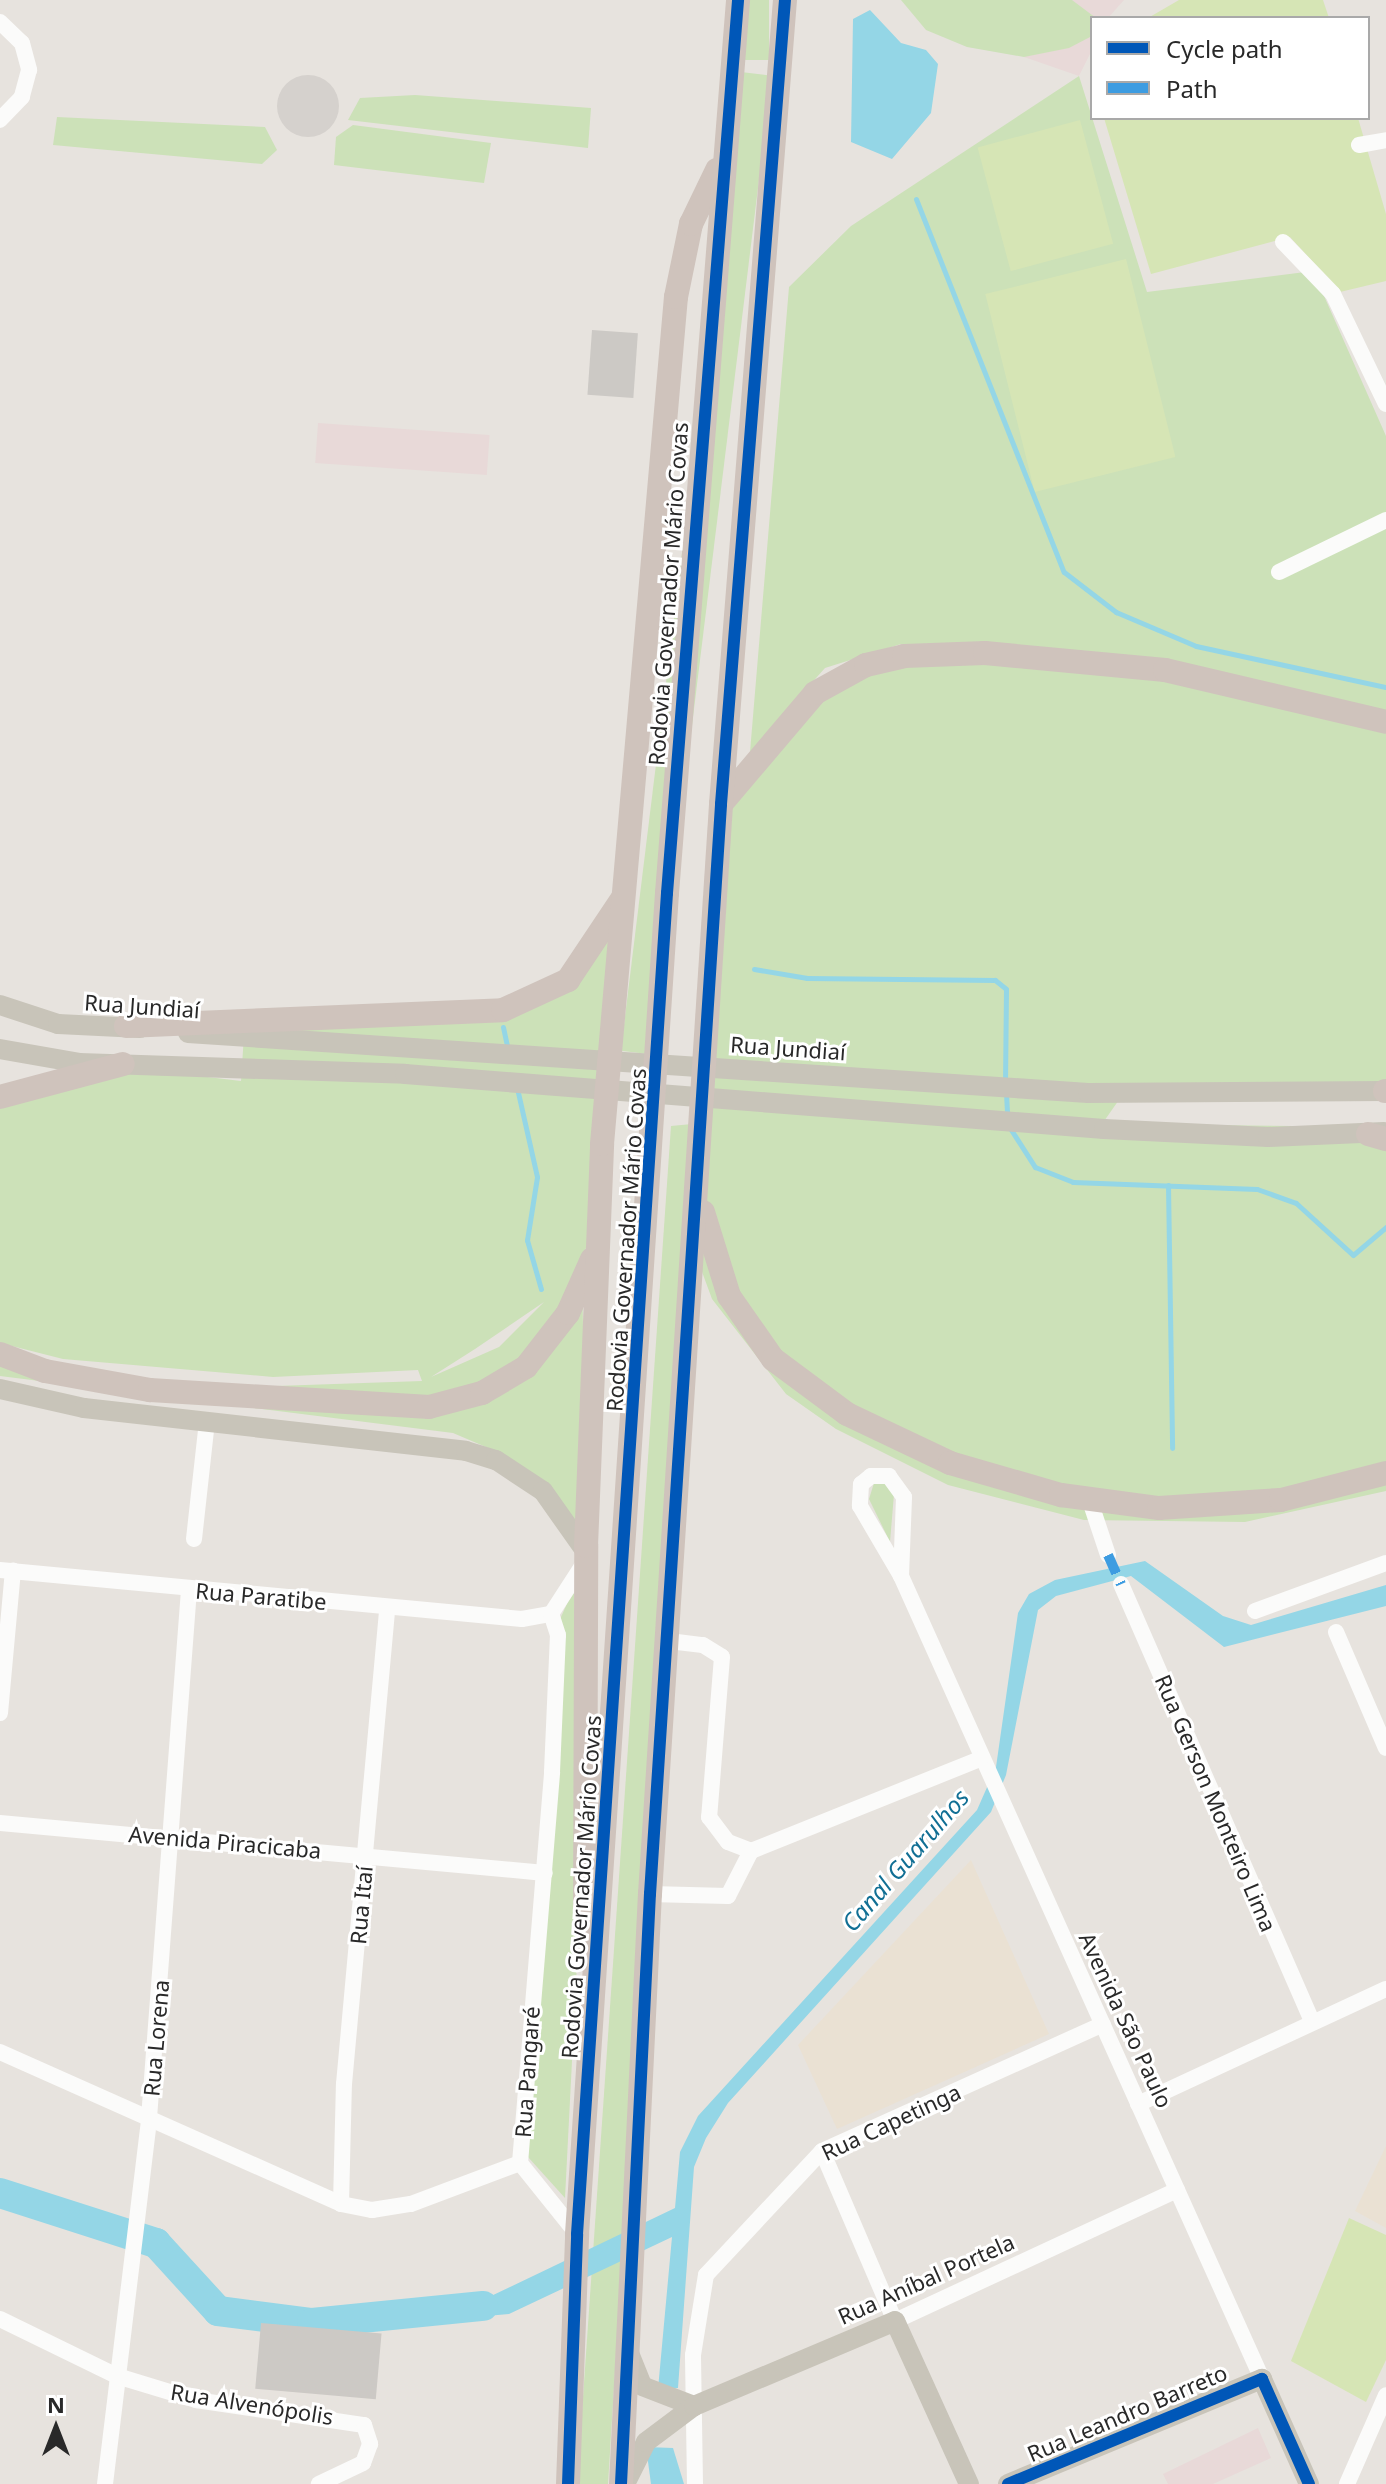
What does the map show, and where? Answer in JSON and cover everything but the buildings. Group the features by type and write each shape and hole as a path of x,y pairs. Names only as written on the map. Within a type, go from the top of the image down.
{"highway":[{"name":"Rodovia Governador Mário Covas","path":"568,2484 577,2234 590,2036 738,0"},
{"path":"623,2484 625,2343 650,1894 669,1641 721,804 785,0"},
{"path":"590,2036 586,1556 594,1254 628,886 676,297 691,224 725,150"},
{"path":"721,804 815,693 866,665 904,656 985,653 1165,670 1386,722"},
{"path":"126,1026 503,1010 568,980 605,934 628,886"},
{"path":"0,1097 123,1064"},
{"path":"697,1182 729,1296 787,1373 847,1414 926,1453 1090,1501 1250,1504 1386,1473"},
{"path":"0,1354 45,1371 150,1390 429,1407 482,1393 526,1367 568,1313 594,1254"}],"main road":[{"name":"Rua Jundiaí","path":"0,1005 58,1024 126,1026 1088,1093 1386,1091"},
{"path":"0,1049 123,1064 250,1066 1087,1128 1380,1135"},
{"path":"0,1389 72,1406 412,1440 496,1460 543,1491 586,1556"},
{"path":"895,2321 969,2484"},
{"name":"Rua Aníbal Portela","path":"623,2484 634,2460 676,2411 895,2321"},
{"path":"625,2343 642,2386 676,2411"},
{"name":"Rua Leandro Barreto","path":"1008,2484 1262,2379"},
{"name":"Avenida São Paulo","path":"1262,2379 1309,2484"}],"street":[{"path":"0,22 22,43 29,70 22,97 0,120"},
{"path":"1359,145 1386,140"},
{"path":"1283,242 1333,294 1386,404"},
{"path":"1279,572 1386,520"},
{"path":"194,1539 207,1421"},
{"name":"Avenida São Paulo","path":"901,1576 904,1497 889,1476 871,1476 861,1484 860,1506 901,1576 999,1802 1103,2024 1262,2379"},
{"path":"1090,1501 1108,1555"},
{"path":"551,1614 586,1556"},
{"path":"1255,1611 1386,1563"},
{"path":"0,1713 6,1571"},
{"name":"Rua Paratibe","path":"6,1571 522,1619 551,1614"},
{"name":"Rua Gerson Monteiro Lima","path":"1121,1584 1312,2022"},
{"name":"Rua Lorena","path":"105,2484 149,2118 173,1837 189,1590"},
{"name":"Rua Itaí","path":"341,2204 387,1607"},
{"name":"Rua Pangaré","path":"0,2052 341,2204 372,2210 411,2204 520,2163 545,1873 558,1647 551,1614"},
{"path":"1336,1632 1386,1748"},
{"path":"669,1641 703,1645 722,1657 709,1817 728,1842 751,1851"},
{"path":"650,1894 728,1896 751,1851 980,1759"},
{"name":"Avenida Piracicaba","path":"0,1823 545,1873"},
{"path":"1138,2104 1386,1989"},
{"name":"Rua Capetinga","path":"695,2484 676,2411 700,2285 822,2151 1103,2024"},
{"path":"822,2151 895,2321"},
{"path":"520,2163 577,2234"},
{"name":"Rua Aníbal Portela","path":"895,2321 1177,2190"},
{"name":"Rua Alvenópolis","path":"0,2319 117,2376 196,2400 355,2422 370,2433 363,2463 319,2484"},
{"path":"1347,2484 1386,2395"}],"shaded area":[{"path":"1011,0 1124,0 1110,16 1090,16 1090,54 1079,76 1024,57"},
{"path":"308,75 320,77 330,84 337,94 337,118 330,128 320,135 308,137 296,135 286,128 279,118 277,106 279,94 286,84 296,77"},
{"path":"318,423 490,435 487,475 315,463"},
{"path":"971,1860 1049,2034 837,2129 798,2045"},
{"path":"1386,2146 1386,2228 1355,2211"},
{"path":"1258,2428 1271,2458 1213,2484 1168,2484 1163,2474"}],"green space":[{"path":"741,0 769,0 769,60 741,60"},
{"path":"901,0 1072,0 1093,16 1090,16 1090,37 1069,48 1024,57 967,47 926,30"},
{"path":"1179,0 1323,0 1328,16 1151,16"},
{"path":"741,72 772,76 652,1054 621,1051"},
{"path":"1079,76 1090,120 1093,120 1147,292 1313,271 1386,436 1386,714 901,644 825,668 750,752 789,287 851,226"},
{"path":"415,95 591,108 588,148 348,120 360,98"},
{"path":"57,117 265,127 277,150 262,164 53,145"},
{"path":"1080,120 1113,244 1011,271 978,147"},
{"path":"1105,120 1359,120 1386,214 1386,281 1340,292 1290,237 1151,274"},
{"path":"353,125 491,143 484,183 334,165 336,137"},
{"path":"1126,259 1175,457 1035,492 985,294"},
{"path":"1057,658 1386,722 1386,1089 1121,1097 1102,1124 1386,1127 1386,1491 1245,1522 1084,1520 948,1485 836,1429 786,1394 712,1299 694,1250 721,804 792,713 866,665"},
{"path":"626,920 608,1211 582,1255 586,1546 500,1453 453,1433 0,1376 0,1364 192,1389 422,1381 418,1370 273,1377 63,1359 0,1343 0,1085 149,1070 241,1081 245,1019 512,1013","holes":["544,1302 499,1347 431,1377"]},
{"path":"692,1124 608,2484 577,2484 671,1126"},
{"path":"874,1483 885,1483 894,1494 890,1542 869,1499"},
{"path":"574,1588 577,1963 565,2198 528,2157 561,1617"},
{"path":"1349,2218 1386,2235 1386,2360 1366,2402 1291,2361"}],"water":[{"path":"870,10 901,43 926,50 938,64 931,113 892,159 851,142 853,19"},
{"path":"1145,1561 1223,1616 1251,1625 1386,1585 1386,1606 1224,1647 1131,1576 1056,1596 1038,1610 1006,1775 991,1812 728,2103 706,2138 694,2167 678,2388 658,2389 672,2237 509,2314 442,2320 445,2304 489,2297 675,2208 680,2152 698,2116 977,1810 996,1767 1018,1613 1029,1594 1055,1580"},
{"path":"646,2447 673,2448 684,2484 651,2484"}],"waterway":[{"path":"916,199 1064,572 1116,612 1196,646 1386,687"},
{"path":"754,969 807,978 995,980 1006,989 1005,1083"},
{"path":"503,1027 508,1050"},
{"path":"517,1088 537,1177 527,1240 541,1289"},
{"path":"1006,1093 1007,1115"},
{"path":"1008,1125 1035,1167 1073,1182 1257,1189 1296,1203 1353,1255 1386,1227"},
{"path":"1168,1185 1172,1448"},
{"path":"0,2193 156,2243 218,2311 312,2323 483,2306"}],"marked path":[{"path":"1108,1555 1121,1584"}],"cycle path":[{"path":"568,2484 577,2234 667,893 738,0"},
{"path":"621,2484 650,1894 721,804 785,0"},
{"path":"1008,2484 1262,2379 1309,2484"}],"water label":[{"name":"Canal Guarulhos","path":"905,1860"}]}
